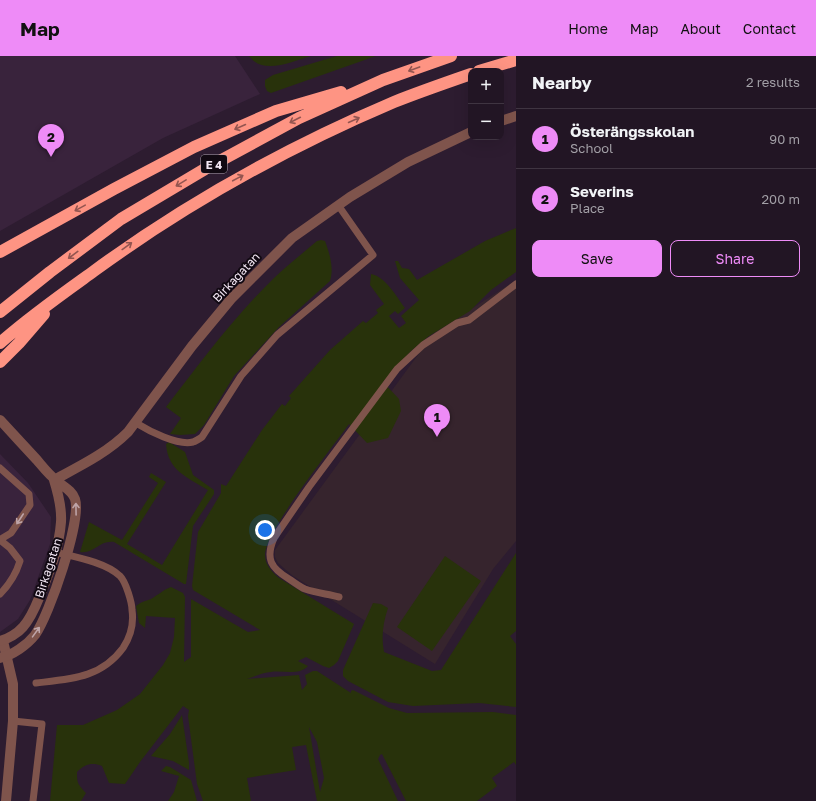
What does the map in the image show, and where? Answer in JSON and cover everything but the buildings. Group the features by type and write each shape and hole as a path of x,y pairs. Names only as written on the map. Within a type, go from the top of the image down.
{"highway":[{"name":"E 4","path":"0,312 50,272 121,219 205,169 298,118 383,80 451,56"},
{"path":"489,68 516,60"},
{"name":"E 4","path":"0,343 62,294 136,240 227,184 308,141 395,102 468,75"},
{"path":"0,252 194,147 276,111 383,80"},
{"path":"0,362 19,343 62,294"}],"street":[{"path":"504,120 516,116"},
{"name":"Birkagatan","path":"54,480 89,461 118,441 136,423 192,346 231,300 292,238 338,205 408,162 468,133"},
{"path":"0,420 54,480"},
{"name":"Birkagatan","path":"1,641 15,634 23,627 33,612 51,570 61,521 60,503 54,480"},
{"name":"Birkagatan","path":"3,657 24,646 42,623 74,529 76,511 75,499 69,489 54,480"},
{"path":"1,641 3,657 13,684 13,721 6,801"}],"lane":[{"path":"136,423 146,430 180,442 193,442 202,437 241,376 276,335 373,255 338,205"},
{"path":"339,597 305,589 278,572 272,565 270,556 270,547 274,538 309,486 397,369 423,346 457,323 469,320 516,284"},
{"path":"0,468 29,494 30,505 11,533 0,539 10,548 20,561 17,571 10,583 0,594"},
{"path":"36,683 75,678 95,672 116,658 129,639 134,620 131,601 121,577 94,562 55,552"},
{"path":"13,721 42,724 33,801"}],"shaded area":[{"path":"0,56 235,56 260,94 163,138 0,231"},
{"path":"516,280 516,541 493,569 435,664 293,576 278,563 275,557 275,550 434,333"},
{"path":"0,454 28,483 51,517 50,544 30,600 18,619 0,632"}],"green space":[{"path":"249,56 311,56 270,66 255,62"},
{"path":"337,56 376,56 271,93 267,91 265,80 273,75"},
{"path":"516,228 516,272 491,290 470,311 429,336 411,351 383,382 399,399 401,411 388,438 367,443 349,424 287,509 268,543 265,559 269,568 276,576 354,624 338,661 329,668 306,657 298,661 308,666 300,671 268,672 247,679 299,675 302,690 307,684 305,675 313,671 317,671 351,693 353,690 389,708 407,713 493,712 516,715 516,765 514,762 492,778 497,786 477,801 406,801 382,754 378,759 398,801 317,801 306,745 292,747 296,770 247,778 251,801 203,801 197,784 188,716 189,710 183,706 125,784 109,783 102,766 89,764 77,772 78,784 86,793 81,801 50,801 57,725 83,725 117,710 140,694 163,665 170,653 174,637 175,618 146,616 145,628 139,623 136,606 171,587 183,593 185,597 184,662 191,657 191,599 248,632 260,630 193,590 192,586 198,532 221,493 221,484 226,486 262,430 282,404 285,406 291,398 289,396 330,350 363,321 366,323 378,313 376,310 384,304 370,285 371,274 386,283 405,308 398,314 395,311 389,316 399,328 406,323 401,316 419,300 400,278 395,261 398,261 402,268 409,269 417,280 485,241","holes":["309,727 317,742 324,778 320,792"]},
{"path":"317,241 325,241 330,256 332,272 330,281 279,327 234,376 204,425 195,434 170,434 181,418 166,407 204,357 244,309 273,279"},
{"path":"169,442 185,452 193,475 214,490 214,494 193,526 186,584 114,542 104,543 90,551 80,552 89,522 122,540 158,483 149,477 151,473 166,482 127,544 162,565 208,490 186,477 170,461 166,444"},
{"path":"516,553 516,631 510,636 516,644 516,707 479,703 413,706 388,702 348,681 343,676 343,670 373,603 381,604 388,608 383,630 384,652 432,671 441,670"},
{"path":"445,556 481,581 432,651 397,627"},
{"path":"182,715 189,770 173,761 151,756 170,734"},
{"path":"166,766 191,780 197,801 168,801 174,792 179,776 161,771"}],"place":[{"name":"Severins","path":"51,157"},
{"name":"Österängsskolan","path":"437,437"}]}
